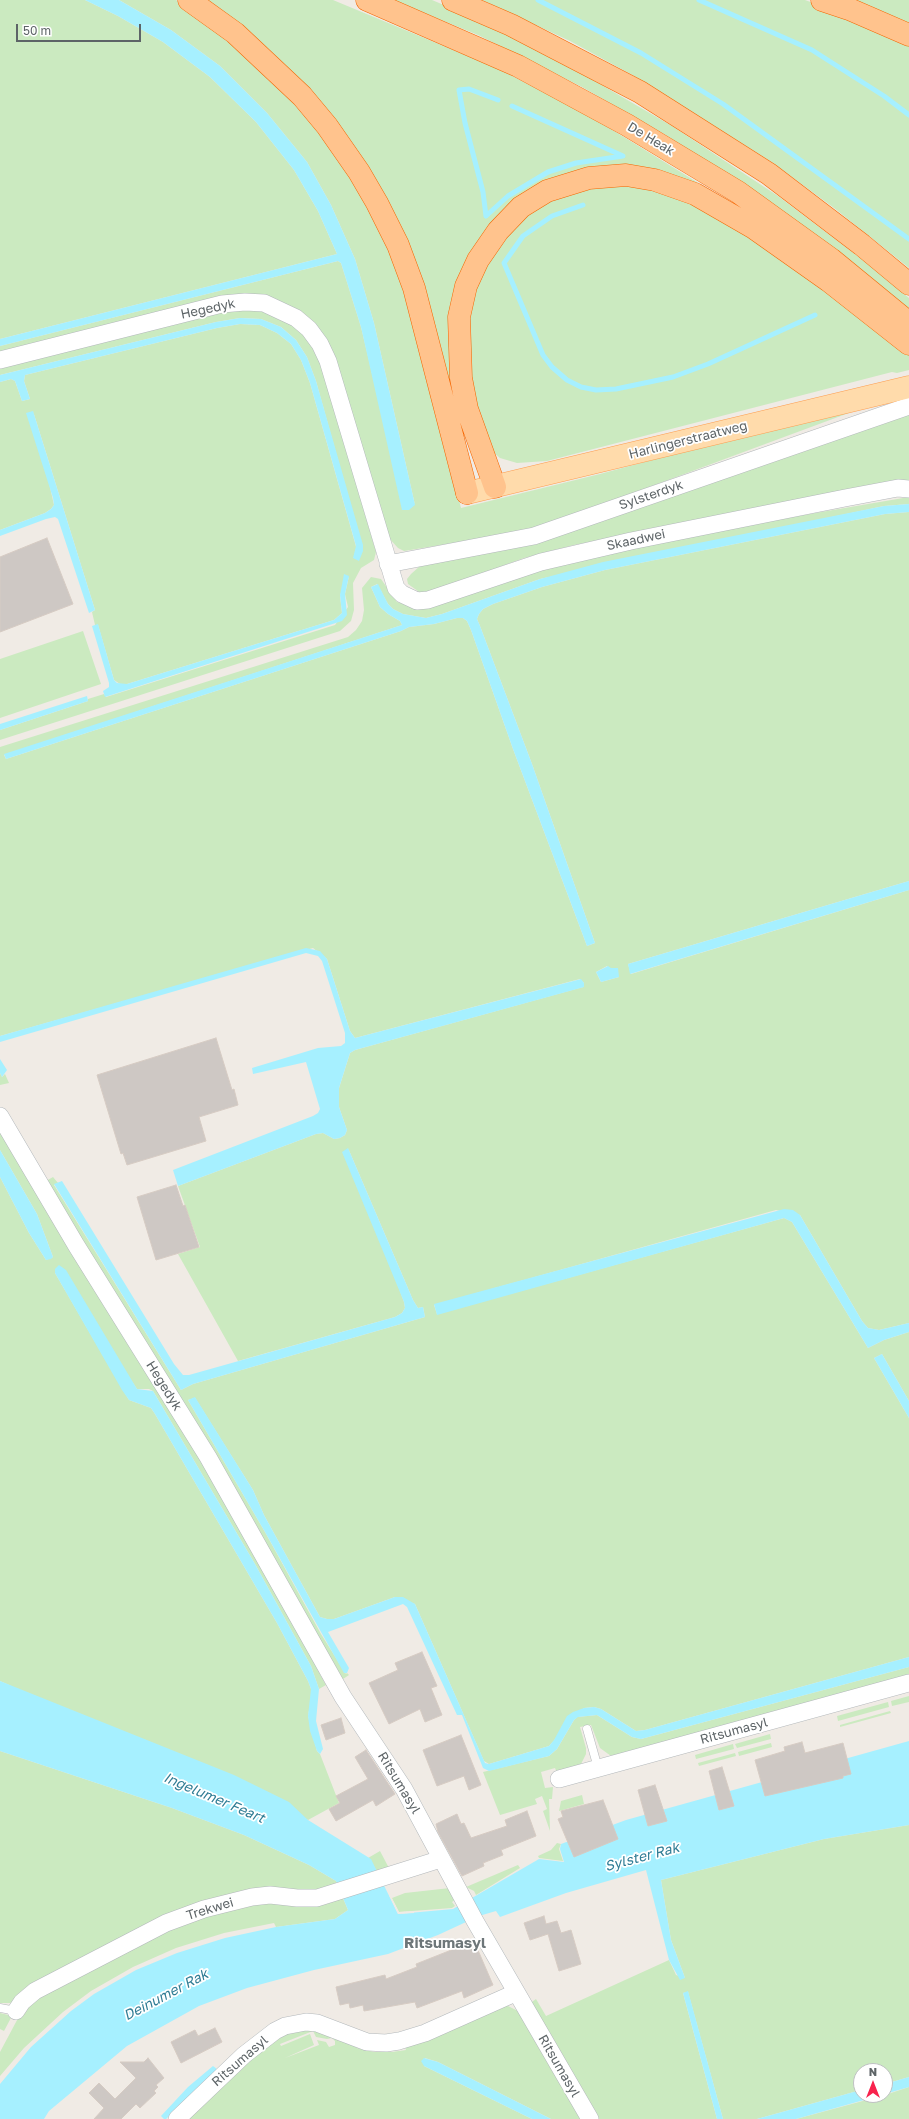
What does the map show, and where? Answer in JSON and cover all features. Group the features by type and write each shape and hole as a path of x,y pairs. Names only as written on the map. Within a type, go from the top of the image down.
{"highway":[{"path":"189,0 236,33 302,96 327,126 359,172 377,203 398,245 414,288 467,493"},
{"name":"De Heak","path":"366,0 518,66 627,124 738,192 831,259 909,323"},
{"path":"453,0 511,25 640,92 769,174 909,284"},
{"path":"822,0 849,9 909,35"},
{"path":"495,487 467,409 460,378 459,317 466,286 482,254 498,231 521,207 547,191 588,178 626,175 655,180 695,194 760,233 829,282 909,344"}],"main road":[{"name":"Harlingerstraatweg","path":"467,493 909,387"}],"street":[{"name":"Hegedyk","path":"0,360 222,304 245,302 264,303 281,310 296,318 309,329 320,344 328,361 388,564"},
{"name":"Sylsterdyk","path":"388,564 534,536 909,406"},
{"name":"Skaadwei","path":"388,564 396,588 402,594 418,601 428,600 541,562 631,541 898,488 909,489"},
{"name":"Hegedyk","path":"0,1116 72,1239 208,1457 322,1660"},
{"name":"Ritsumasyl","path":"322,1660 343,1697 404,1789 463,1900 515,1993 590,2119"},
{"name":"Ritsumasyl","path":"559,1779 909,1683"},
{"name":"Trekwei","path":"8,2010 22,2002 35,1991 166,1923 204,1909 252,1897 270,1895 309,1898 327,1895 441,1859"},
{"name":"Ritsumasyl","path":"176,2119 244,2054 275,2031 285,2026 306,2022 317,2023 367,2042 392,2042 425,2033 515,1993"}],"lane":[{"path":"587,1729 598,1768"}],"green space":[{"path":"0,0 85,0 118,16 163,42 210,77 256,122 294,170 318,211 337,254 0,339"},
{"path":"119,0 176,0 189,8 262,66 341,157 403,275 461,508 600,474 815,416 865,407 555,522 521,532 404,551 398,548 388,537 335,359 264,296 0,353 0,346 338,261 341,263 361,327 382,415 415,505 374,323 355,259 331,205 307,162 267,113 220,66 171,30"},
{"path":"197,0 333,0 499,69 598,121 726,200 692,187 556,182 468,268 462,418 361,168"},
{"path":"392,0 432,0 470,16 569,66 672,126 778,196 868,264 909,298 909,312 711,164 664,134 582,87 478,35"},
{"path":"482,0 805,0 847,15 909,41 909,268 834,208 773,163 636,77 570,41"},
{"path":"839,0 909,0 909,30"},
{"path":"635,184 663,191 747,231 909,353 909,370 897,373 892,372 547,461 517,463 500,458 493,452 469,387 466,335 476,282 507,231 542,203 583,187"},
{"path":"245,309 263,311 291,324 302,333 312,345 321,363 376,552 374,560 361,568 353,583 354,610 351,621 340,631 0,740 0,730 88,701 88,699 104,694 106,697 335,625 348,607 345,594 349,576 340,595 342,613 334,620 127,684 120,684 114,680 98,625 95,625 92,612 95,610 33,411 54,505 45,513 0,530 0,382 11,379 15,381 22,401 30,399 24,381 25,375 217,328 240,324 260,325 277,333 291,344 301,360 310,383 357,550 363,551 316,381 307,357 296,340 281,327 261,319 240,318 216,322 0,375 0,366 223,311"},
{"path":"909,414 909,481 896,481 574,545 524,558 422,594 408,584 407,579 420,566"},
{"path":"909,497 909,504 884,506 540,579 442,614 426,618 403,614 393,609 388,604 377,584 371,587 380,607 400,621 402,625 4,755 6,759 401,631 409,627 463,618 467,621 471,630 513,749 587,946 595,943 532,764 477,619 479,614 483,609 493,604 542,587 605,570 885,514 909,512 909,881 628,964 631,974 909,890 909,1323 879,1330 868,1328 862,1321 800,1215 776,1210 434,1305 437,1314 784,1218 792,1222 868,1348 884,1340 909,1332 909,1401 882,1354 874,1358 909,1418 909,1657 645,1730 636,1731 601,1709 594,1707 584,1708 549,1746 489,1764 484,1761 415,1604 395,1597 334,1619 320,1617 264,1515 253,1490 195,1398 188,1400 265,1532 321,1634 346,1674 347,1673 349,1675 343,1679 46,1181 53,1177 58,1183 54,1185 181,1390 193,1384 425,1317 423,1307 418,1308 413,1300 348,1148 405,1308 402,1313 395,1317 238,1361 178,1254 200,1247 178,1186 316,1134 323,1133 334,1139 345,1135 347,1130 339,1107 339,1088 350,1053 355,1050 583,987 584,983 580,979 355,1038 350,1031 327,959 313,948 0,1036 0,747 348,637 356,630 362,621 364,610 362,588 371,577 381,579 397,602 422,609 545,567 751,524","holes":["607,966 619,977 601,982 596,972"]},
{"path":"83,631 101,684 0,718 0,659"},
{"path":"0,1073 2,1077 5,1074 9,1083 0,1085"},
{"path":"0,1128 201,1460 320,1667 317,1669 326,1685 319,1689 311,1666 255,1564 153,1391 149,1389 137,1389 55,1269 55,1273 129,1400 151,1408 155,1414 277,1623 308,1681 311,1689 311,1701 308,1716 317,1751 320,1754 339,1803 308,1820 0,1681 0,1177 29,1233 46,1260 53,1257 37,1214 0,1150"},
{"path":"909,1667 909,1677 618,1756 611,1756 600,1748 591,1725 580,1727 586,1748 586,1754 581,1764 557,1773 555,1768 541,1772 545,1788 553,1787 552,1799 549,1799 550,1831 543,1811 547,1809 542,1796 535,1799 537,1804 500,1815 483,1772 549,1756 557,1749 577,1717 597,1715 632,1737 641,1739"},
{"path":"909,1696 909,1702 892,1706 891,1701"},
{"path":"888,1702 889,1707 838,1721 837,1716"},
{"path":"890,1711 891,1713 840,1727 840,1725"},
{"path":"770,1734 771,1739 737,1748 735,1744"},
{"path":"771,1743 772,1747 739,1756 738,1752"},
{"path":"733,1744 734,1749 696,1759 695,1755"},
{"path":"0,1751 172,1808 244,1835 309,1865 336,1881 338,1886 326,1890 224,1898 10,2003 0,2003"},
{"path":"735,1753 736,1756 699,1766 698,1763"},
{"path":"582,1795 584,1804 559,1811 561,1801"},
{"path":"909,1825 909,2077 893,2082 893,2063 853,2063 853,2092 757,2119 723,2119 688,1992 683,1993 717,2119 597,2119 529,2004 536,1999 546,2016 669,1960 676,1975 685,1978 671,1940 661,1880 824,1839"},
{"path":"557,1843 561,1844 559,1849 563,1861 539,1858 538,1856 551,1850"},
{"path":"380,1851 390,1870 378,1873 368,1858"},
{"path":"518,1865 520,1868 476,1895 474,1891 466,1887"},
{"path":"450,1888 456,1899 452,1902 455,1906 452,1908 399,1912 392,1898 405,1893"},
{"path":"342,1896 348,1910 335,1919 276,1927 274,1923 224,1933 176,1948 133,1967 91,1991 63,2012 24,2048 0,2076 0,2052 24,2007 34,1998 168,1928 243,1903"},
{"path":"506,2005 518,2011 582,2119 551,2119 438,2062 425,2058 424,2066 532,2119 182,2119 271,2039 305,2026 353,2040 357,2048 374,2052 406,2050 405,2047","holes":["313,2031 316,2037 327,2039 332,2038 335,2041 335,2045 329,2047 326,2042 317,2040 319,2045 285,2058 314,2045 310,2034 281,2046 280,2044"]},
{"path":"0,2013 12,2016 4,2031 0,2029"},
{"path":"909,2087 909,2119 796,2119 855,2103 893,2103 893,2092"}],"water":[{"path":"85,0 119,0 171,30 220,66 267,113 307,162 331,205 355,259 374,323 415,505 409,510 402,510 361,327 341,263 338,261 0,346 0,339 337,254 318,211 294,170 256,122 210,77 163,42 118,16"},
{"path":"240,318 261,319 281,327 296,340 307,357 316,381 363,545 363,551 359,561 353,558 356,546 310,383 301,360 291,344 277,333 260,325 240,324 217,328 25,375 24,381 30,399 22,401 15,381 11,379 0,382 0,375 216,322"},
{"path":"33,411 95,610 89,613 58,519 55,517 46,519 0,536 0,530 45,513 54,505 26,413"},
{"path":"909,504 909,512 885,514 605,570 542,587 493,604 483,609 479,614 477,619 532,764 595,943 587,946 513,749 471,630 467,621 463,618 409,627 401,631 6,759 4,754 402,625 400,621 380,607 371,587 378,584 388,604 393,609 403,614 426,618 442,614 540,579 603,562 884,506"},
{"path":"344,574 349,576 345,594 347,615 342,621 105,697 103,691 109,687 109,683 92,626 98,624 114,680 117,683 127,684 334,620 342,613 340,595"},
{"path":"87,696 88,701 0,730 0,724"},
{"path":"909,881 909,890 630,974 628,964"},
{"path":"306,948 320,951 327,959 350,1031 355,1038 581,979 584,983 584,987 355,1050 350,1053 339,1088 339,1107 347,1130 345,1135 334,1139 323,1133 316,1134 178,1186 173,1170 318,1113 320,1109 306,1062 253,1074 252,1068 318,1048 341,1046 345,1043 345,1033 322,961 318,956 306,953 0,1042 0,1036"},
{"path":"608,966 611,968 618,968 619,977 601,982 596,972"},
{"path":"0,1059 7,1070 2,1077 0,1073"},
{"path":"348,1148 413,1300 418,1308 423,1307 425,1317 193,1384 181,1390 54,1184 62,1181 174,1364 183,1375 189,1375 395,1317 402,1313 405,1308 404,1302 342,1152"},
{"path":"0,1150 37,1214 53,1257 51,1259 46,1260 29,1233 0,1177"},
{"path":"784,1209 793,1210 800,1215 862,1321 868,1328 879,1330 909,1323 909,1332 884,1340 868,1348 792,1222 784,1218 437,1315 434,1304"},
{"path":"59,1265 66,1270 137,1389 153,1391 255,1564 311,1666 319,1689 316,1721 323,1749 320,1754 317,1751 310,1731 308,1716 311,1689 308,1681 277,1623 155,1414 151,1408 129,1400 122,1390 55,1273 55,1269"},
{"path":"882,1354 909,1401 909,1418 874,1358"},
{"path":"195,1397 253,1490 264,1515 320,1617 334,1619 395,1597 403,1597 415,1604 485,1763 489,1764 549,1746 554,1740 567,1716 584,1708 594,1707 601,1709 636,1731 645,1730 909,1657 909,1667 641,1739 632,1737 597,1715 578,1717 574,1720 557,1749 549,1756 489,1771 483,1768 462,1715 457,1715 407,1607 403,1604 328,1632 349,1668 347,1673 344,1673 265,1532 188,1400"},
{"path":"0,1681 234,1775 289,1802 308,1820 371,1859 398,1914 453,1909 539,1859 564,1862 560,1849 561,1844 626,1820 909,1741 909,1825 824,1839 661,1880 671,1940 685,1978 680,1980 669,1960 646,1870 566,1893 500,1917 496,1911 479,1916 438,1935 388,1954 314,1970 247,1988 199,2006 127,2046 49,2111 44,2119 0,2119 0,2084 31,2047 71,2011 94,1994 136,1970 177,1953 225,1938 276,1927 335,1919 348,1910 336,1881 309,1865 244,1835 172,1808 0,1751"},
{"path":"688,1991 723,2119 717,2119 683,1993"},
{"path":"424,2058 438,2062 551,2119 532,2119 424,2066 421,2061"},
{"path":"213,2066 217,2069 166,2119 164,2119 161,2116 188,2087"},
{"path":"909,2077 909,2087 893,2092 893,2082"},
{"path":"853,2092 853,2103 796,2119 757,2119"}],"pier":[{"path":"390,1895 399,1912 414,1911 414,1913 398,1914"}],"building":[{"path":"47,538 73,604 0,632 0,557"},
{"path":"216,1038 238,1105 199,1117 206,1141 127,1165 123,1153 121,1154 97,1075"},
{"path":"176,1185 183,1206 185,1205 199,1247 156,1260 137,1197"},
{"path":"422,1652 437,1686 431,1688 442,1715 425,1722 420,1709 389,1724 369,1683 398,1670 395,1663"},
{"path":"341,1718 345,1733 326,1740 321,1725"},
{"path":"461,1735 481,1785 469,1790 464,1776 437,1786 423,1750"},
{"path":"802,1742 805,1753 843,1743 851,1774 843,1776 843,1778 765,1796 755,1760 785,1751 784,1747"},
{"path":"366,1750 395,1794 376,1806 373,1800 336,1821 329,1809 340,1803 336,1796 368,1779 355,1757"},
{"path":"722,1767 734,1806 719,1810 709,1771"},
{"path":"655,1785 667,1821 648,1826 638,1790"},
{"path":"603,1800 618,1839 574,1857 558,1819 563,1817 561,1811"},
{"path":"527,1811 536,1836 501,1850 503,1855 483,1863 484,1866 462,1876 438,1832 436,1824 457,1814 461,1824 464,1823 471,1838 507,1826 505,1820"},
{"path":"544,1916 546,1924 557,1921 561,1933 571,1930 581,1964 559,1971 548,1934 530,1940 524,1923"},
{"path":"474,1941 493,1985 464,1998 462,1991 417,2008 415,2002 364,2011 363,2005 350,2008 349,2003 340,2005 336,1987 385,1975 386,1979 417,1967 416,1964"},
{"path":"215,2028 222,2042 181,2063 171,2042 195,2030 198,2036"},
{"path":"148,2058 164,2078 156,2085 158,2087 154,2091 156,2093 140,2108 136,2104 121,2119 94,2119 104,2108 89,2093 99,2083 115,2099 136,2078 120,2062 144,2062"}],"waterway":[{"path":"538,0 641,53 723,104 909,239"},
{"path":"699,0 812,50 884,96 909,115"},
{"path":"486,216 483,192 465,123 459,90 469,89 498,100"},
{"path":"486,216 508,196 548,172 576,163 623,156 512,106"},
{"path":"583,205 552,216 523,236 504,263 543,355 552,367 567,380 581,387 596,390 616,389 673,377 708,364 815,315"}],"district":[{"name":"Ritsumasyl","path":"445,1943"}],"water label":[{"name":"Ingelumer Feart","path":"214,1798"},
{"name":"Sylster Rak","path":"642,1857"},
{"name":"Deinumer Rak","path":"166,1995"}]}
